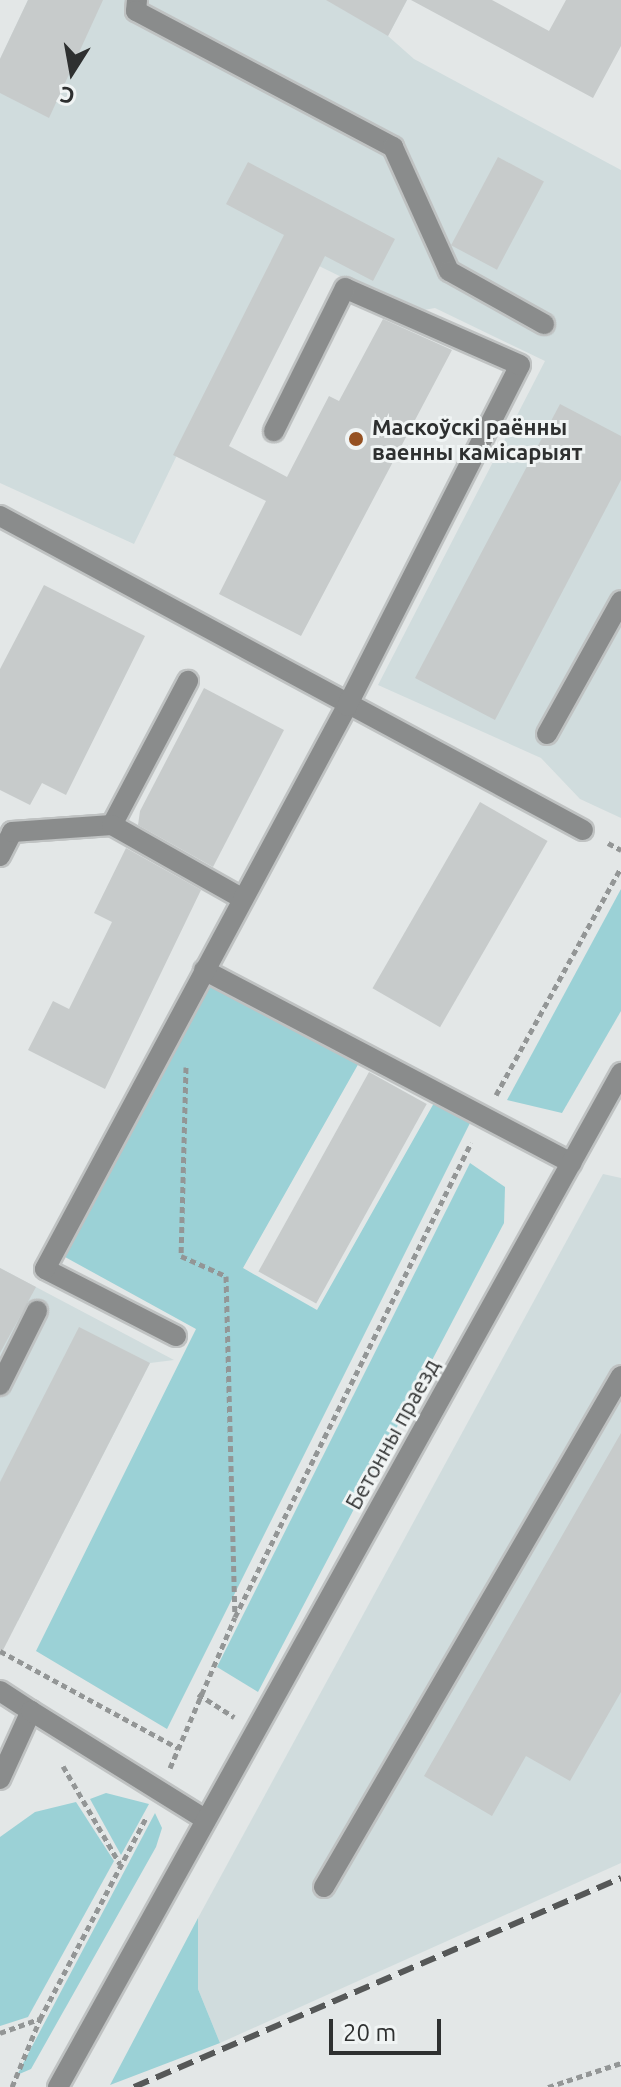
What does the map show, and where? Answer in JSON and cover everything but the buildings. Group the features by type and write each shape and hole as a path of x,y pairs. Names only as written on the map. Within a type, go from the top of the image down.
{"street":[{"path":"137,0 136,11 393,147 449,271 544,324"},
{"path":"176,1336 45,1269 240,897 347,706 520,365 345,288 274,431"},
{"path":"0,516 347,706 583,830"},
{"path":"547,734 621,601"},
{"path":"112,825 188,681"},
{"path":"0,856 12,832 112,825 240,897"},
{"path":"204,970 571,1163"},
{"name":"Бетонны праезд","path":"58,2087 621,1073"},
{"path":"0,1385 37,1311"},
{"path":"324,1887 614,1403 621,1376"},
{"path":"0,1691 206,1820"},
{"path":"0,1779 31,1711"}],"path":[{"path":"12,2087 40,2019 161,1791 235,1617 483,1118 621,868"},
{"path":"187,1057 181,1256 226,1276 235,1617"},
{"path":"0,1651 178,1748"},
{"path":"0,2033 40,2019"},
{"path":"548,2087 621,2063"}],"shaded area":[{"path":"28,0 407,0 388,36 414,59 621,170 621,818 580,799 541,758 378,685 545,361 435,308 413,312 319,266 271,261 134,544 0,483 0,59"},
{"path":"621,889 621,1011 562,1113 507,1100"},
{"path":"205,984 360,1061 243,1268 317,1310 434,1103 470,1123 167,1729 36,1651 196,1329 65,1257"},
{"path":"470,1163 505,1187 504,1223 258,1692 217,1667"},
{"path":"603,1174 621,1178 621,1863 220,2043 198,1989 198,1918"},
{"path":"0,1268 174,1360 150,1363 18,1621 0,1612"},
{"path":"106,1793 149,1804 121,1855 90,1799"},
{"path":"76,1802 114,1861 28,2017 0,2026 0,1837 35,1812"},
{"path":"155,1813 162,1828 156,1847 31,2069 17,2075"},
{"path":"198,1918 198,1989 220,2043 110,2085"}],"railway":[{"path":"134,2087 621,1878"}],"place":[{"name":"Маскоўскі раённы ваенны камісарыят","path":"356,439"}]}
